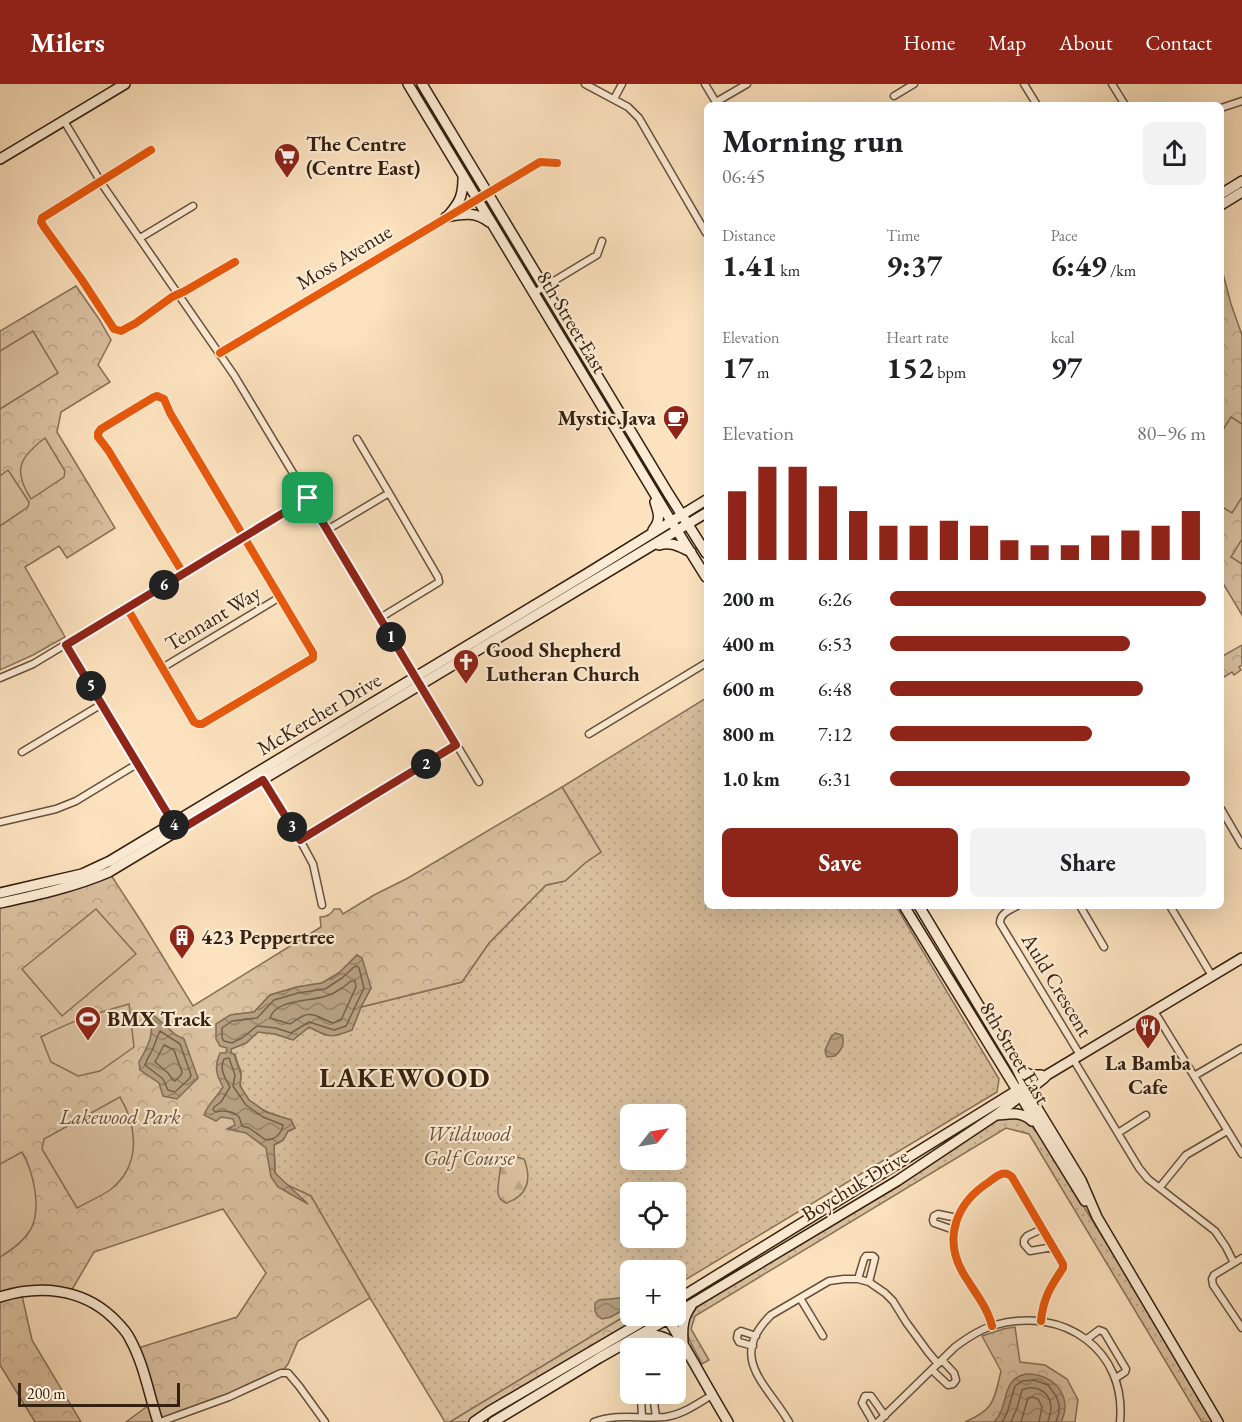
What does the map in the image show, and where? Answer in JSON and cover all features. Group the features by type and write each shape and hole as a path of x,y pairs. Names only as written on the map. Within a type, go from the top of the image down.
{"main road":[{"name":"8th Street East","path":"408,84 704,574"},
{"name":"8th Street East","path":"422,84 704,549"},
{"path":"0,159 119,86"},
{"path":"446,218 461,198 463,176"},
{"path":"1224,192 1242,181"},
{"path":"1224,203 1242,192"},
{"path":"446,218 473,213 492,225"},
{"path":"646,480 659,513 658,523 649,535"},
{"path":"668,493 687,504 703,502"},
{"name":"McKercher Drive","path":"0,903 63,889 109,872 175,827 415,677 703,502"},
{"name":"McKercher Drive","path":"0,893 82,874 263,780 704,515"},
{"path":"704,519 699,530 704,549"},
{"path":"648,549 664,543 675,544 692,553"},
{"name":"8th Street East","path":"906,909 1009,1077 1022,1091 1081,1180 1097,1217 1218,1422"},
{"name":"8th Street East","path":"921,909 1017,1069 1022,1091 1036,1124 1097,1217"},
{"name":"Boychuk Drive","path":"686,1295 1002,1100 1043,1079 1044,1075 1242,958"},
{"path":"1017,1069 1031,1075 1044,1075"},
{"path":"1002,1100 1009,1077"},
{"name":"Boychuk Drive","path":"686,1307 897,1181 996,1115 1022,1091"},
{"path":"996,1115 1016,1113 1025,1115 1036,1124"},
{"path":"0,1297 21,1291 56,1290 87,1299 108,1313 125,1330 135,1348 159,1422"},
{"path":"682,1338 686,1315 695,1302"},
{"path":"474,1422 635,1326"},
{"name":"Boychuk Drive","path":"635,1338 654,1326"},
{"path":"642,1338 653,1334 667,1338"},
{"name":"Boychuk Drive","path":"493,1422 620,1347"},
{"path":"686,1351 728,1422"}],"street":[{"path":"585,84 628,107 639,118 704,230"},
{"path":"614,99 622,84"},
{"path":"705,84 716,102"},
{"path":"720,102 747,84"},
{"path":"894,96 914,84"},
{"path":"1024,84 1035,102"},
{"path":"1112,84 1123,102"},
{"path":"1224,107 1242,101"},
{"path":"64,121 100,181 220,353 478,782"},
{"path":"151,150 44,215 41,222 114,329 122,331 179,294 235,262"},
{"name":"Moss Avenue","path":"220,353 540,162 556,163"},
{"path":"140,238 193,206"},
{"path":"534,293 597,255 602,241"},
{"path":"127,608 194,722 198,724 202,724 313,658 313,653 170,413 164,399 157,396 101,429 98,437 183,573"},
{"path":"357,439 439,582 380,618"},
{"path":"327,530 389,493"},
{"path":"0,678 33,664 66,645 308,498"},
{"name":"Tennant Way","path":"162,668 280,597"},
{"path":"66,645 175,827"},
{"path":"589,734 704,664"},
{"path":"22,752 102,704"},
{"path":"300,840 456,745"},
{"path":"0,822 76,801 137,764"},
{"path":"263,780 313,864 322,905"},
{"path":"1224,814 1242,845"},
{"name":"Auld Crescent","path":"1011,909 1005,912 1000,923 1077,1057"},
{"path":"1082,909 1104,947"},
{"path":"1172,909 1212,976"},
{"path":"1154,1011 1242,1154"},
{"path":"1194,1076 1242,1048"},
{"path":"1077,1057 1139,1168 1148,1179 1215,1232 1226,1246 1234,1263"},
{"path":"1118,1132 1146,1115"},
{"path":"1160,1187 1186,1155 1227,1131"},
{"path":"992,1326 955,1254 954,1230 957,1218 970,1197 984,1185 1005,1173 1012,1177 1060,1258 1063,1268 1050,1287 1041,1321"},
{"path":"954,1230 934,1223 934,1216 938,1214 957,1218"},
{"path":"1042,1228 1027,1236 1024,1244 1030,1251 1053,1247"},
{"path":"858,1279 864,1259 866,1256 873,1256 875,1263 869,1282"},
{"path":"1241,1324 1213,1285 1212,1279 1214,1275 1242,1258"},
{"path":"789,1422 756,1374 752,1360 753,1346 756,1336 771,1315 829,1281 858,1279 869,1282 885,1293 911,1330 940,1362 954,1373 956,1380 953,1384 948,1385 932,1370"},
{"path":"800,1298 823,1336"},
{"path":"878,1422 955,1347 968,1338 992,1326 1041,1321 1072,1329 1087,1339 1105,1357 1116,1378 1121,1401 1120,1422"},
{"path":"1087,1339 1099,1330 1104,1332 1126,1369 1116,1378"},
{"path":"753,1346 739,1342 738,1333 741,1331 756,1336"},
{"path":"159,1422 229,1397 281,1373 291,1375 326,1422"},
{"path":"594,1422 610,1418 665,1417 678,1414 712,1395"},
{"path":"873,1422 862,1402 865,1396 872,1396 885,1416"},
{"path":"641,1404 642,1417"},
{"path":"654,1404 656,1417"}],"green space":[{"path":"1224,277 1242,335 1242,615 1224,585"},
{"path":"76,286 111,340 98,365 110,382 61,412 57,432 115,528 67,558 59,546 25,567 65,637 0,670 0,331"},
{"path":"33,331 58,373 0,409 0,351"},
{"path":"1231,417 1242,424 1242,497 1232,513 1224,508 1224,428"},
{"path":"45,438 65,471 64,477 31,499 20,472 30,451"},
{"path":"8,470 29,502 28,507 0,526 0,476"},
{"path":"1242,539 1242,564 1231,557"},
{"path":"1242,645 1242,665 1239,667 1241,670 1234,675 1232,672 1224,677 1224,655"},
{"name":"Wildwood Golf Course","path":"704,699 704,909 898,909 999,1079 997,1092 686,1279 686,1260 620,1260 620,1319 450,1422 445,1422 311,1196 285,1184 275,1173 274,1145 283,1140 288,1131 294,1128 291,1120 266,1112 249,1100 240,1086 241,1075 235,1054 231,1053 231,1049 246,1043 258,1032 275,1034 293,1040 309,1027 325,1035 352,1030 361,1007 462,982 489,943 546,885 565,881 601,852 562,787"},
{"name":"Lakewood Park","path":"562,787 601,852 565,881 546,885 489,943 462,982 361,1007 371,988 357,955 339,973 322,983 270,995 254,1012 231,1015 227,1047 240,1069 240,1085 244,1094 262,1109 291,1120 295,1128 288,1131 283,1140 274,1145 275,1173 285,1184 311,1196 370,1298 298,1341 288,1364 281,1373 160,1422 126,1422 153,1402 138,1348 237,1317 266,1273 223,1209 94,1252 70,1293 21,1291 32,1340 81,1422 35,1422 0,1365 0,903 109,872 193,1006 321,927 320,917 328,915 334,909 340,909 343,914"},
{"path":"96,909 136,954 62,1016 22,969"},
{"name":"BMX Track","path":"129,1004 134,1047 100,1071 78,1076 51,1062 41,1037 84,1018"},
{"path":"120,1097 133,1134 132,1158 127,1170 110,1190 77,1208 42,1149 44,1139"},
{"path":"1017,1117 1029,1123 1043,1140 1216,1422 1202,1422 1029,1134 1006,1128 695,1316 691,1329 709,1360 702,1364 691,1343 686,1326 687,1320 699,1304 993,1122 1003,1118"},
{"path":"22,1152 30,1169 35,1189 34,1220 25,1237 0,1257 0,1164"},
{"path":"514,1156 524,1159 528,1180 519,1196 506,1203 500,1199 498,1193 500,1170 503,1161"},
{"path":"620,1319 620,1326 635,1326 476,1422 450,1422"},
{"path":"1015,1327 1020,1362 1045,1365 1067,1379 1078,1400 1075,1422 965,1422 988,1408 997,1389 1001,1371 982,1336"}],"water":[{"path":"357,955 362,958 371,988 352,1030 330,1036 309,1027 293,1040 275,1034 258,1032 246,1043 231,1049 241,1075 240,1086 249,1100 266,1112 291,1120 295,1128 288,1131 283,1140 274,1145 275,1173 308,1204 278,1187 271,1177 266,1148 246,1133 227,1129 235,1125 233,1119 221,1117 216,1121 204,1115 223,1087 216,1066 220,1053 226,1053 227,1048 220,1046 216,1039 216,1024 230,1015 254,1012 270,995 322,983 339,973"},
{"path":"152,1014 184,1039 198,1078 177,1099 163,1096 159,1083 140,1070 139,1062 150,1039"},
{"path":"835,1033 842,1035 842,1046 835,1056 827,1057 825,1050"},
{"path":"620,1298 620,1312 602,1319 595,1311 595,1303 599,1300"},
{"path":"1026,1374 1045,1377 1058,1388 1065,1403 1061,1422 994,1422 999,1416 1012,1381"}],"cycle path":[{"path":"151,150 42,218 41,222 114,329 121,331 136,323 172,297 235,262"},
{"path":"220,353 540,162 557,163"},
{"path":"127,608 194,722 198,724 202,724 313,658 313,653 170,413 164,399 157,396 101,429 98,437 183,573"},
{"path":"992,1326 983,1305 957,1260 954,1234 956,1222 968,1200 1003,1173 1012,1177 1063,1264 1046,1299 1041,1321"}],"place":[{"name":"The Centre (Centre East)","path":"287,179"},
{"name":"Mystic Java","path":"676,441"},
{"name":"Good Shepherd Lutheran Church","path":"466,685"},
{"name":"423 Peppertree","path":"182,960"},
{"name":"BMX Track","path":"88,1042"},
{"name":"La Bamba Cafe","path":"1148,1050"}],"district":[{"name":"LAKEWOOD","path":"405,1078"}],"route":[{"path":"308,498 456,745 300,840 263,780 178,831 66,645 308,498"}]}
